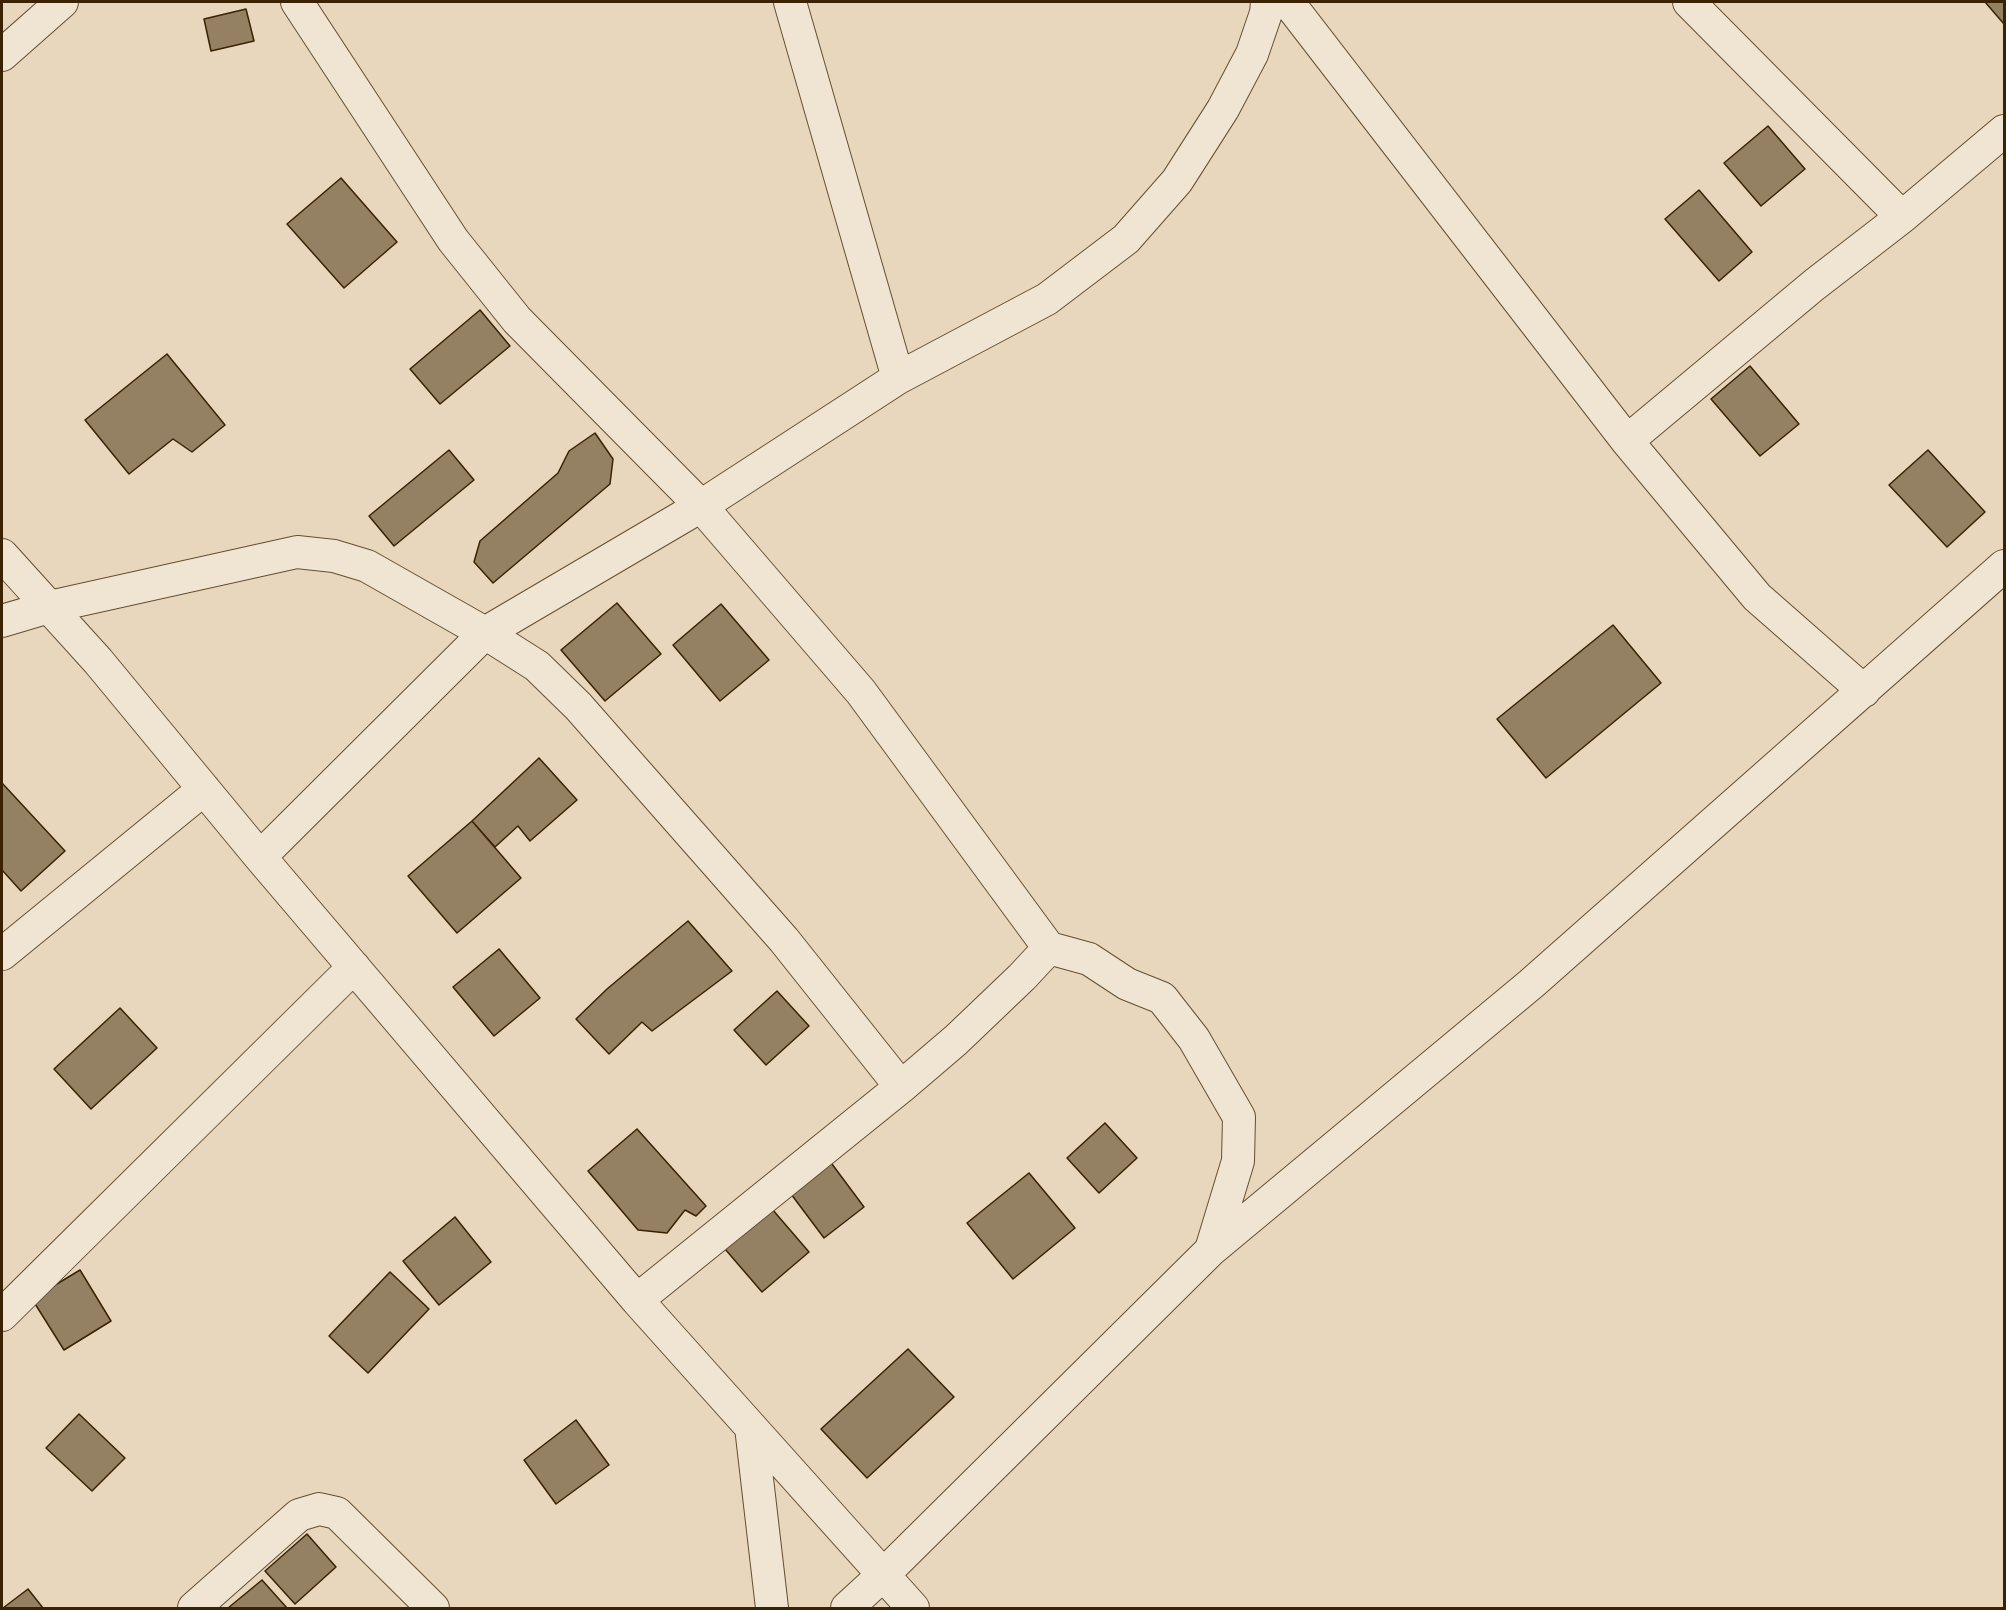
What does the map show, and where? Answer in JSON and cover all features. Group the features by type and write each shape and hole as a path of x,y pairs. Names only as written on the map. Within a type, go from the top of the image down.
{"street":[{"path":"2,55 62,2"},
{"path":"297,2 453,240 517,320 701,506 861,692 1049,948 1089,959 1127,984 1162,998 1194,1039 1239,1117 1238,1161 1211,1250"},
{"path":"790,2 898,378"},
{"path":"260,857 485,633 701,506 898,378 1047,299 1126,239 1177,181 1223,109 1252,54 1266,13 1267,2"},
{"path":"1288,2 1627,441 1757,597 1864,691"},
{"path":"1689,2 1902,217"},
{"path":"1627,441 1814,285 1902,217 2004,130"},
{"path":"2,621 49,607 297,552 334,556 367,567 485,633 537,666 578,706 784,940 902,1087"},
{"path":"2,555 98,660 260,857 637,1300 912,1608"},
{"path":"847,1608 1211,1250 1531,984 2004,566"},
{"path":"2,954 204,789"},
{"path":"637,1300 902,1087 956,1040 1049,948"},
{"path":"2,1315 354,967"},
{"path":"750,1427 772,1608"},
{"path":"194,1608 299,1515 319,1509 337,1513 434,1608"}],"building":[{"path":"1985,2 2004,2 2004,24"},
{"path":"246,9 254,41 211,51 204,19"},
{"path":"1768,126 1805,169 1761,206 1724,163"},
{"path":"341,178 397,242 344,288 287,224"},
{"path":"1699,190 1752,252 1719,281 1665,219"},
{"path":"480,310 510,346 440,404 410,369"},
{"path":"167,354 225,425 192,452 173,439 129,474 85,420"},
{"path":"1750,366 1799,424 1760,456 1711,399"},
{"path":"595,433 613,459 610,484 493,583 474,562 480,541 558,473 569,451"},
{"path":"449,450 474,480 394,546 369,516"},
{"path":"1928,450 1985,512 1947,547 1889,485"},
{"path":"617,603 661,654 605,701 561,650"},
{"path":"721,604 769,660 720,701 673,645"},
{"path":"1613,625 1661,683 1546,778 1497,719"},
{"path":"539,758 577,800 530,841 518,826 495,847 472,821"},
{"path":"2,783 65,851 21,891 2,870"},
{"path":"472,821 521,878 457,933 408,876"},
{"path":"688,921 732,971 652,1031 642,1022 609,1054 576,1019 607,989"},
{"path":"499,949 540,998 494,1036 453,987"},
{"path":"777,991 809,1026 766,1065 734,1030"},
{"path":"120,1008 157,1048 91,1109 54,1069"},
{"path":"1105,1123 1137,1158 1099,1193 1067,1158"},
{"path":"637,1129 706,1206 696,1216 685,1210 667,1233 638,1230 588,1171"},
{"path":"829,1160 864,1207 824,1238 788,1190"},
{"path":"1029,1173 1075,1228 1013,1279 967,1223"},
{"path":"772,1209 809,1252 762,1292 725,1249"},
{"path":"455,1217 491,1262 439,1305 403,1261"},
{"path":"80,1270 111,1321 64,1350 32,1299"},
{"path":"390,1272 429,1309 368,1373 329,1336"},
{"path":"908,1349 954,1397 867,1478 821,1429"},
{"path":"79,1414 125,1458 92,1491 46,1448"},
{"path":"576,1420 609,1465 556,1504 524,1460"},
{"path":"307,1534 336,1567 295,1604 265,1571"},
{"path":"262,1580 287,1608 228,1608"},
{"path":"28,1589 43,1608 3,1608"}]}
